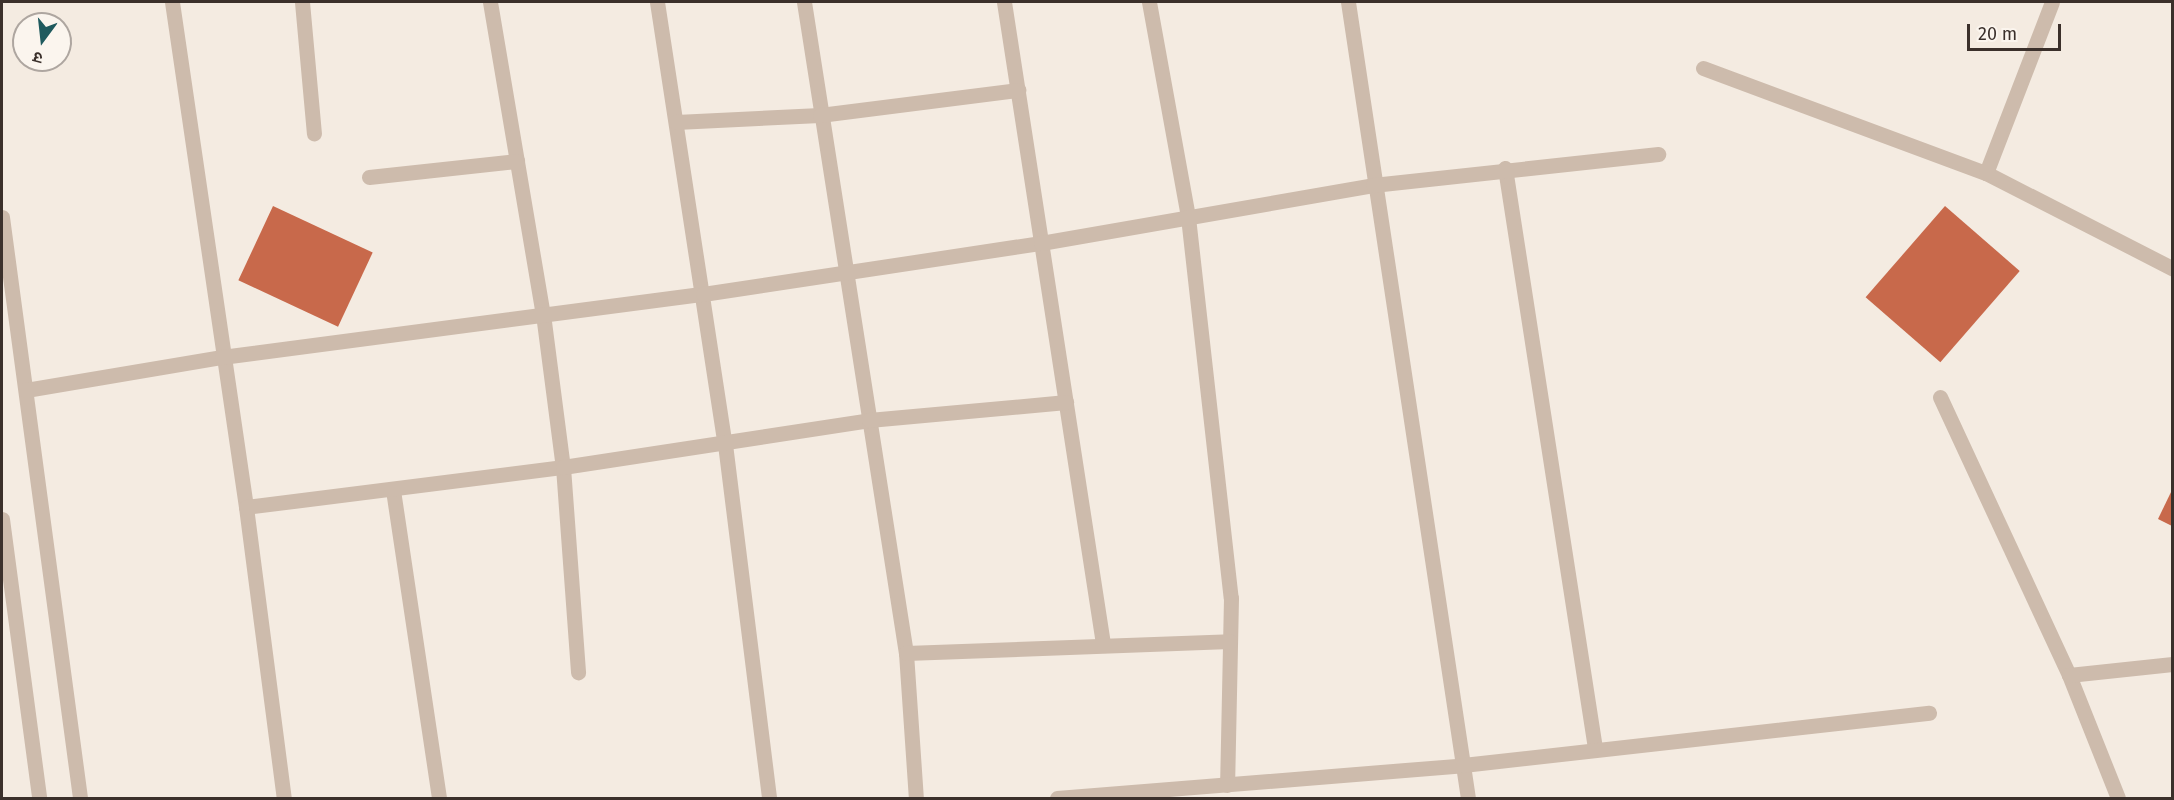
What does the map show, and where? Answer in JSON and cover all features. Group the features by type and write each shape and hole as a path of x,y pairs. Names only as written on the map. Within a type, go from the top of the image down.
{"street":[{"path":"171,2 246,507 284,798"},
{"path":"302,2 314,133"},
{"path":"490,2 543,314 563,467 578,672"},
{"path":"657,2 725,444 769,798"},
{"path":"804,2 844,271 906,653 916,798"},
{"path":"1004,2 1103,644"},
{"path":"1149,2 1188,217 1231,598 1227,785"},
{"path":"1348,2 1373,185 1468,798"},
{"path":"1986,173 2052,2"},
{"path":"1703,68 1986,173 2172,268"},
{"path":"676,122 820,115 1018,90"},
{"path":"26,390 222,357 703,294 1041,243 1373,185 1505,168 1658,154"},
{"path":"369,177 517,161"},
{"path":"1505,168 1595,748"},
{"path":"2,217 80,798"},
{"path":"1940,397 2069,675 2118,798"},
{"path":"246,507 563,467 725,444 869,420 1066,402"},
{"path":"393,490 439,798"},
{"path":"2,519 39,798"},
{"path":"906,653 1230,641"},
{"path":"2069,675 2172,664"},
{"path":"1057,798 1463,765 1595,748 1929,713"}],"building":[{"path":"273,206 373,252 338,327 238,280"},
{"path":"1945,206 2020,271 1940,362 1866,297"},
{"path":"2172,490 2172,526 2158,519"}]}
